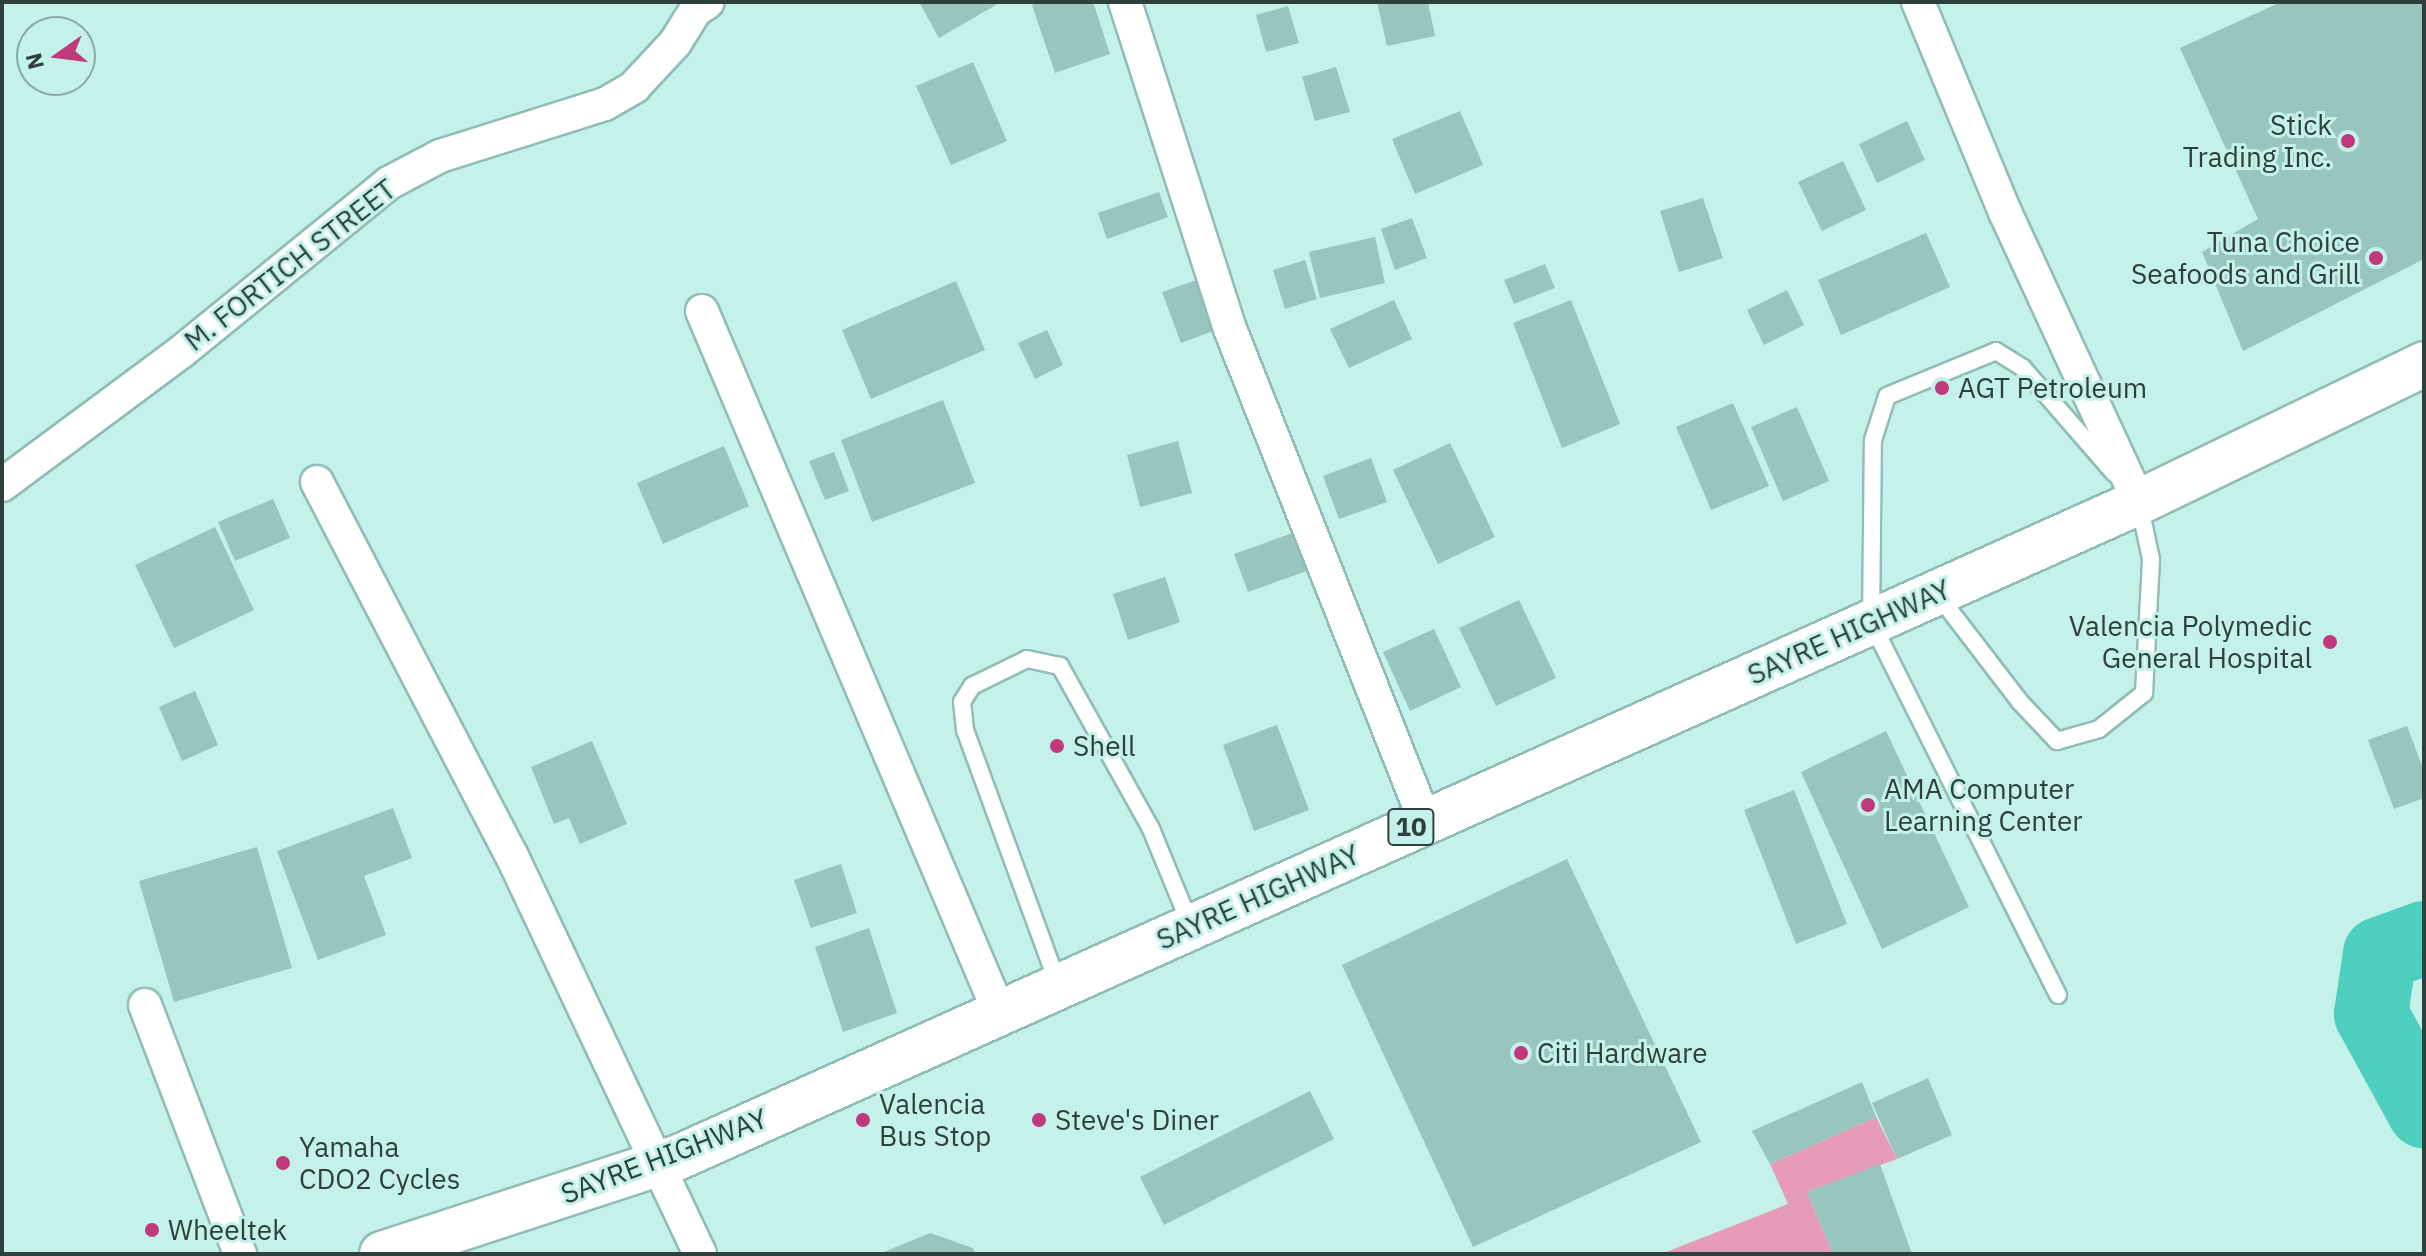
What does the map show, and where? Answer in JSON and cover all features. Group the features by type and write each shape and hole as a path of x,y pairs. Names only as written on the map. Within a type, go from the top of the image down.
{"highway":[{"name":"SAYRE HIGHWAY","path":"382,1254 659,1165 2139,502 2424,364"}],"street":[{"name":"M. FORTICH STREET","path":"2,485 181,352 389,183 440,156 605,104 634,87 675,43 696,10 708,2"},
{"path":"1125,2 1230,329 1425,821"},
{"path":"1918,2 2005,212 2139,502"},
{"path":"702,311 1000,1014"},
{"path":"317,482 511,854 700,1254"},
{"path":"145,1005 240,1254"}],"lane":[{"path":"1936,592 2020,702 2057,741 2099,729 2144,693 2151,559 2139,502 2023,368 1996,351 1887,396 1873,440 1871,622 2058,995"},
{"path":"1059,987 965,730 962,702 972,686 1027,659 1060,666 1151,829 1192,927"}],"shaded area":[{"path":"1876,1117 1897,1159 1807,1192 1833,1254 1661,1254 1788,1204 1770,1164"}],"building":[{"path":"919,2 1001,2 939,38"},
{"path":"1040,2 1093,2 1110,54 1055,73 1032,5"},
{"path":"1377,2 1428,2 1435,36 1387,46"},
{"path":"2281,2 2424,2 2424,259 2243,351 2202,252 2258,219 2180,48"},
{"path":"1288,6 1299,43 1266,52 1256,15"},
{"path":"973,62 1007,141 951,165 916,86"},
{"path":"1336,67 1350,112 1315,121 1302,77"},
{"path":"1460,111 1483,165 1415,194 1392,139"},
{"path":"1907,121 1925,160 1877,183 1859,144"},
{"path":"1843,161 1866,210 1822,231 1798,182"},
{"path":"1159,192 1168,217 1107,239 1098,213"},
{"path":"1703,198 1723,258 1679,272 1660,211"},
{"path":"1412,218 1427,258 1395,270 1381,229"},
{"path":"1926,233 1950,287 1841,335 1818,280"},
{"path":"1375,237 1385,283 1320,298 1309,252"},
{"path":"1305,260 1317,299 1285,309 1273,270"},
{"path":"1545,264 1555,288 1514,304 1504,280"},
{"path":"1208,276 1226,326 1181,343 1162,292"},
{"path":"956,281 985,350 871,399 842,330"},
{"path":"1787,290 1804,325 1764,345 1747,310"},
{"path":"1394,300 1412,339 1349,368 1330,329"},
{"path":"1571,300 1620,424 1562,448 1513,323"},
{"path":"1047,330 1063,365 1035,379 1018,343"},
{"path":"943,400 975,483 872,522 841,440"},
{"path":"1733,403 1769,486 1711,510 1676,427"},
{"path":"1797,407 1829,481 1783,501 1751,427"},
{"path":"1178,441 1192,493 1140,507 1127,455"},
{"path":"1450,443 1495,537 1438,564 1393,470"},
{"path":"724,446 749,506 663,544 637,483"},
{"path":"834,452 849,491 825,500 809,461"},
{"path":"1371,458 1387,502 1339,519 1323,476"},
{"path":"273,499 290,538 235,561 218,522"},
{"path":"215,527 254,610 174,648 135,565"},
{"path":"1301,530 1315,568 1248,592 1234,554"},
{"path":"1165,577 1180,622 1128,640 1113,594"},
{"path":"1519,600 1556,678 1496,706 1459,628"},
{"path":"1434,629 1461,687 1410,711 1383,652"},
{"path":"195,691 218,745 182,761 159,707"},
{"path":"1277,725 1309,810 1254,831 1223,745"},
{"path":"2407,726 2424,771 2424,798 2394,809 2368,740"},
{"path":"1886,731 1969,907 1882,949 1801,772"},
{"path":"592,741 627,824 580,844 569,818 554,824 531,767"},
{"path":"1794,790 1847,924 1796,944 1744,810"},
{"path":"393,808 412,858 364,876 386,935 318,960 277,851"},
{"path":"257,847 292,968 174,1002 139,881"},
{"name":"Citi Hardware","path":"1567,859 1701,1142 1473,1247 1342,965"},
{"path":"841,864 857,913 811,928 794,880"},
{"path":"869,928 897,1013 843,1032 815,947"},
{"path":"1928,1078 1952,1135 1897,1159 1872,1103"},
{"path":"1862,1082 1876,1117 1770,1164 1752,1131"},
{"path":"1310,1091 1334,1139 1164,1225 1140,1177"},
{"path":"1880,1164 1912,1254 1833,1254 1807,1192"},
{"path":"930,1233 973,1248 976,1254 879,1254"}],"waterway":[{"path":"2424,938 2380,954 2371,1014 2424,1111"}],"place":[{"name":"Stick Trading Inc.","path":"2348,141"},
{"name":"Tuna Choice Seafoods and Grill","path":"2376,258"},
{"name":"AGT Petroleum","path":"1942,388"},
{"name":"Valencia Polymedic General Hospital","path":"2330,642"},
{"name":"Shell","path":"1057,746"},
{"name":"AMA Computer Learning Center","path":"1868,805"},
{"name":"Citi Hardware","path":"1521,1053"},
{"name":"Valencia Bus Stop","path":"863,1120"},
{"name":"Steve's Diner","path":"1039,1120"},
{"name":"Yamaha CDO2 Cycles","path":"283,1163"},
{"name":"Wheeltek","path":"152,1230"}]}
